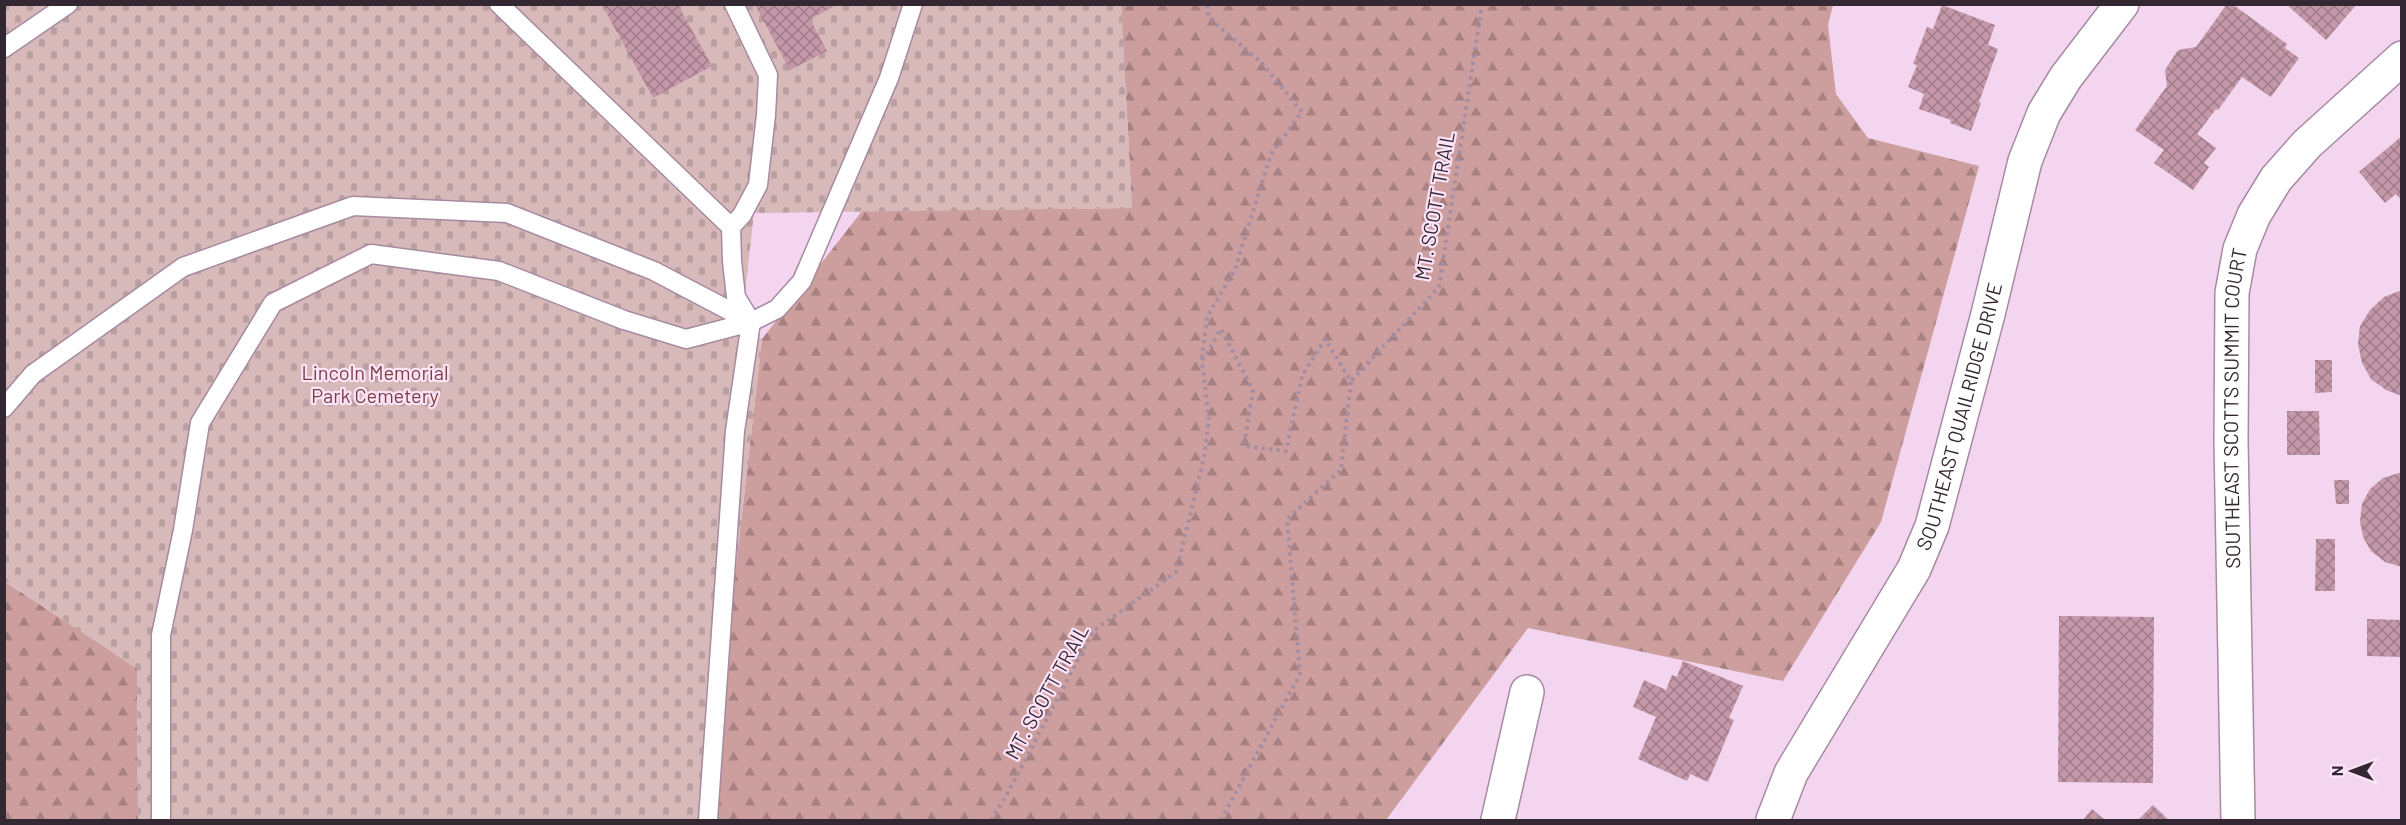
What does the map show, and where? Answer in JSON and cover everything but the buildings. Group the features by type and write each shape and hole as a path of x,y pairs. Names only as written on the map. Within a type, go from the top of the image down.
{"street":[{"name":"SOUTHEAST QUAILRIDGE DRIVE","path":"1773,820 1791,773 1914,569 1932,526 1985,326 2025,161 2044,113 2066,77 2122,4"},
{"name":"SOUTHEAST SCOTTS SUMMIT COURT","path":"2238,820 2231,430 2232,293 2240,249 2254,215 2276,179 2307,144 2402,58"},
{"path":"1498,820 1527,692"}],"lane":[{"path":"4,48 68,4"},
{"path":"499,4 731,227"},
{"path":"708,820 735,431 751,322 736,297 731,227 742,215 758,184 768,75 734,4"},
{"path":"161,820 161,635 183,530 200,423 273,303 371,254 499,271 624,320 686,339 751,322 777,309 802,281 889,78 913,4"},
{"path":"4,408 33,374 183,267 353,206 507,213 654,271 751,322"}],"path":[{"name":"MT. SCOTT TRAIL","path":"991,820 1093,631 1176,572 1204,458 1209,420 1202,361 1207,317 1235,269 1271,154 1302,112 1262,63 1209,18 1207,4"},
{"name":"MT. SCOTT TRAIL","path":"1351,381 1439,287 1482,4"},
{"path":"1202,361 1221,329 1253,390 1244,446 1286,451 1302,376 1325,339 1351,381 1341,470 1287,519 1300,674 1221,820"}],"green space":[{"name":"Lincoln Memorial Park Cemetery","path":"4,5 1121,5 1132,208 754,213 741,329 762,339 707,820 138,820 137,669 5,581"},
{"path":"1121,5 1833,5 1828,25 1836,94 1868,138 1979,166 1881,522 1783,681 1528,628 1386,820 707,820 762,339 862,211 1132,208"},
{"path":"4,581 137,668 138,820 5,820"}]}
